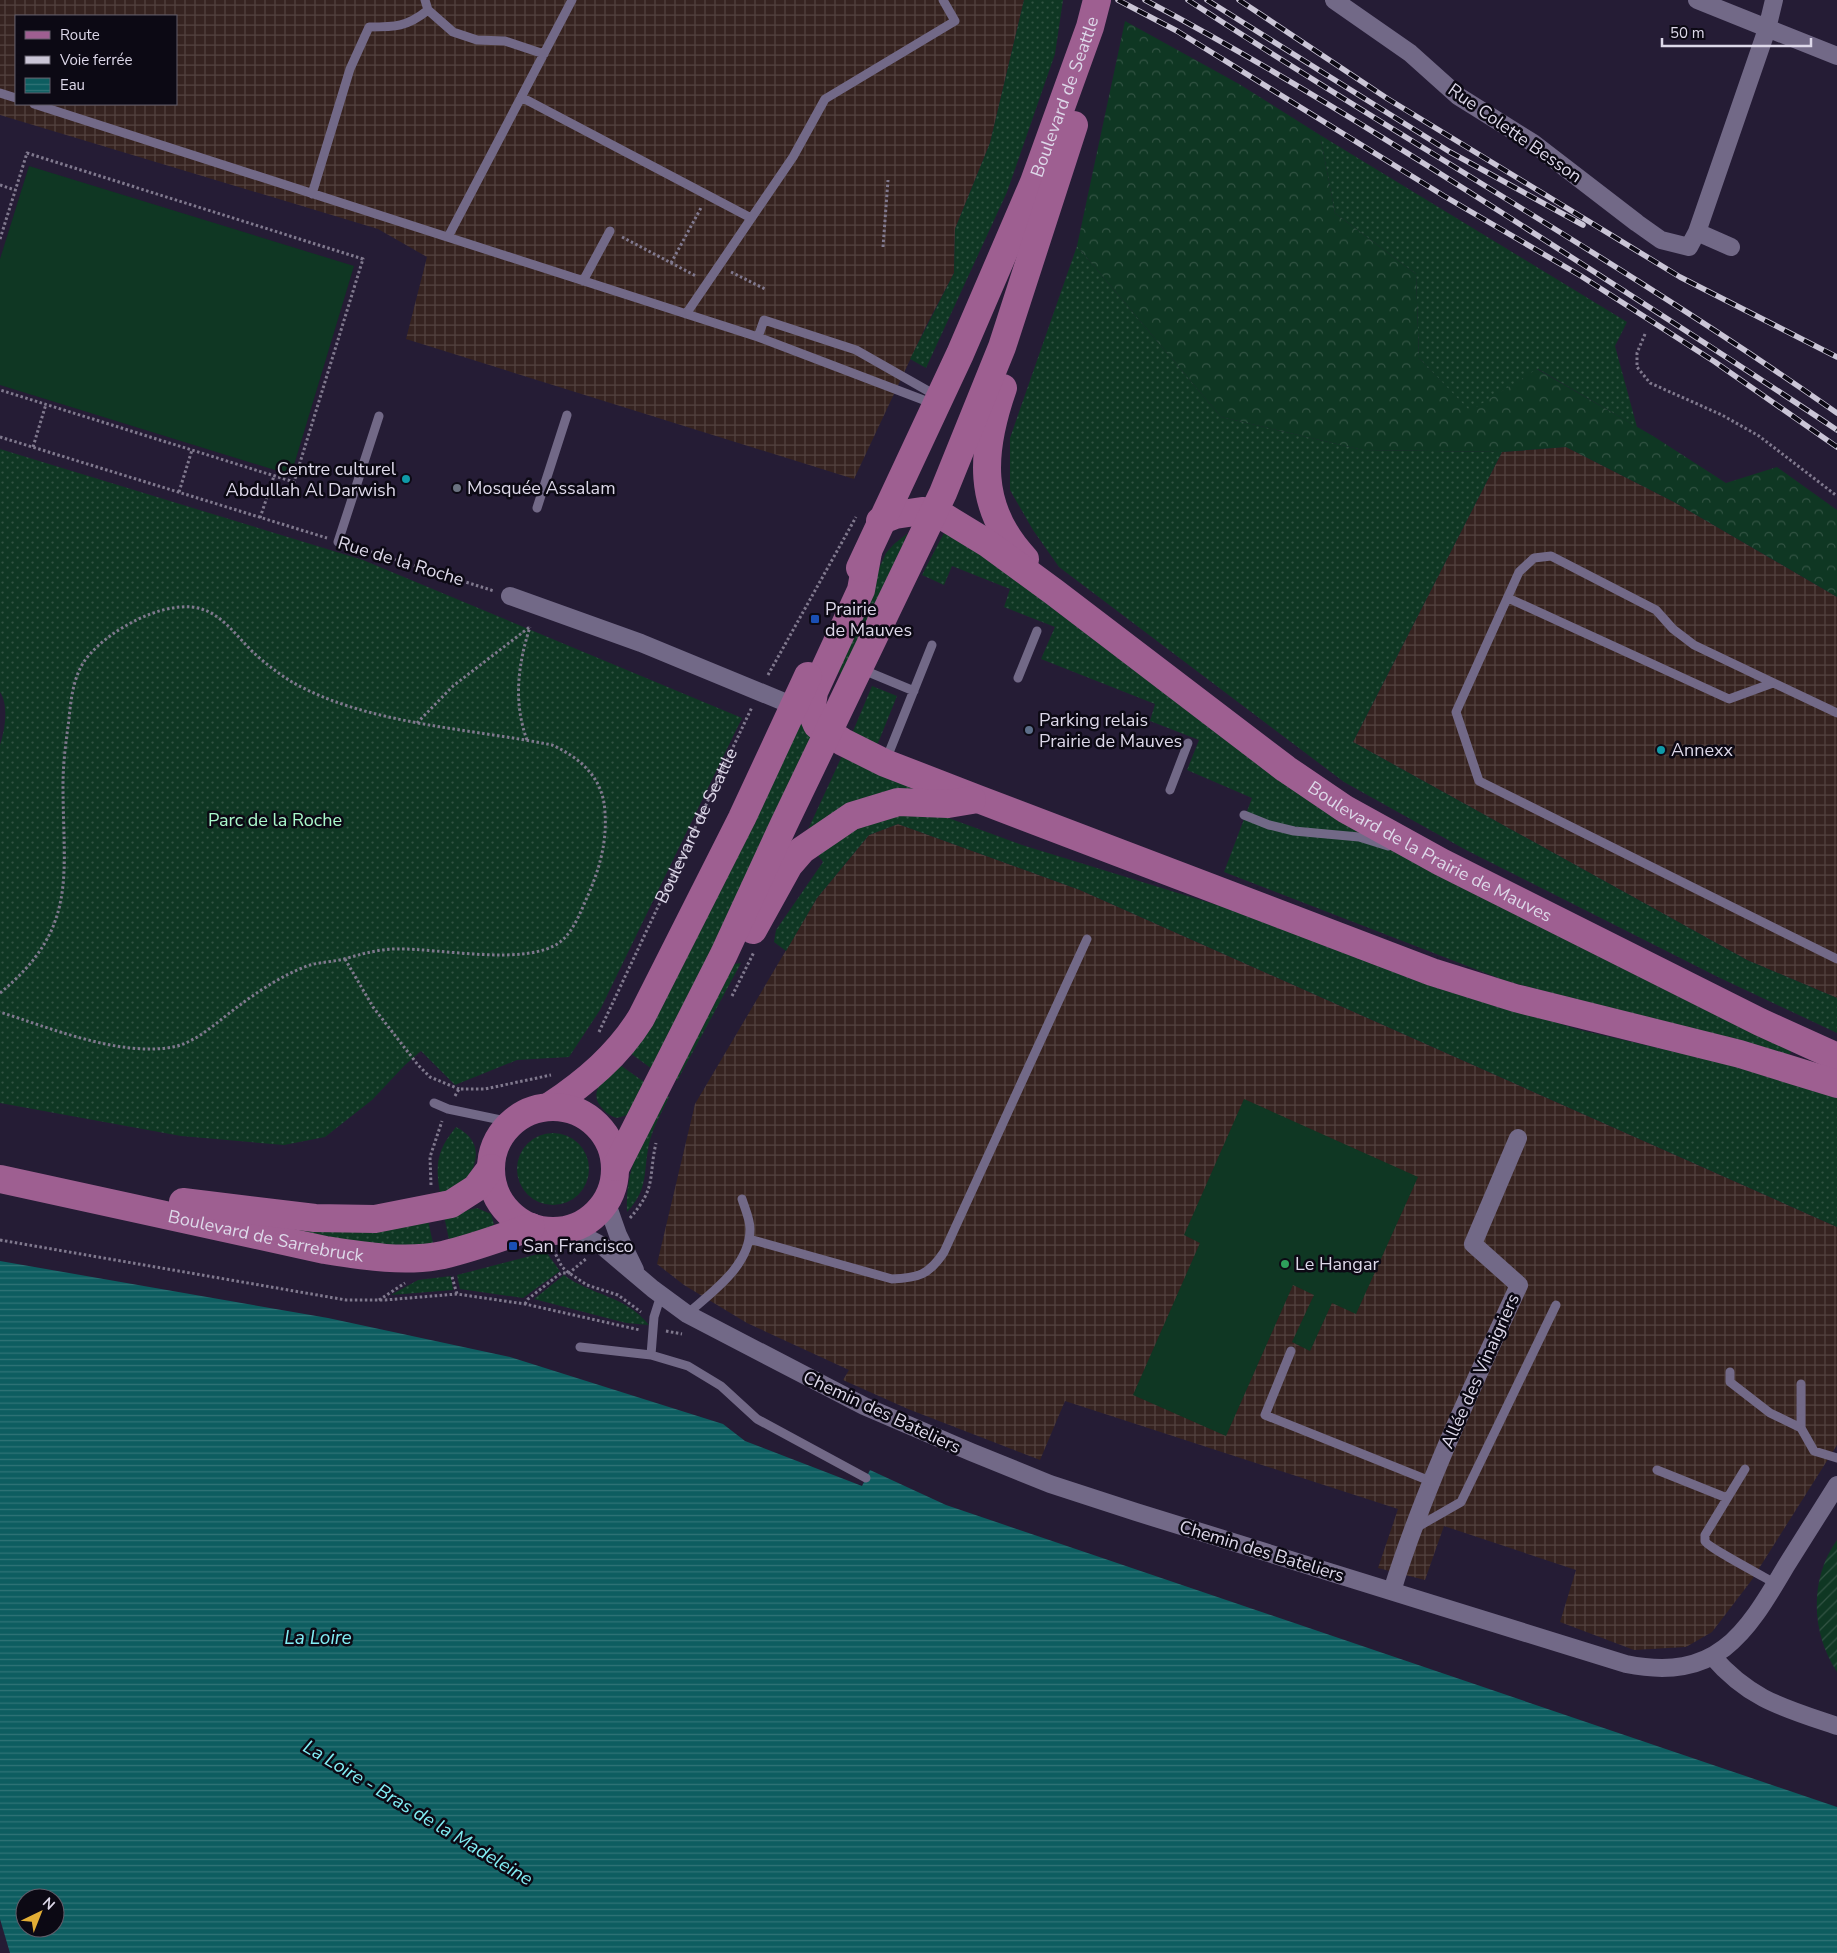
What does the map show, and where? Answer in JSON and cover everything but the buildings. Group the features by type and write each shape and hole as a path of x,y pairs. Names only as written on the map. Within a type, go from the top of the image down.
{"main road":[{"path":"1090,27 1097,0"},
{"name":"Boulevard de Seattle","path":"616,1167 724,954 934,512 1002,347 1054,192 1086,82 1090,27"},
{"name":"Boulevard de Seattle","path":"828,734 817,725 810,711 814,692 861,590 868,552 870,516 938,401 1034,182 1090,27"},
{"name":"Boulevard de la Prairie de Mauves","path":"1054,192 1051,250 994,414 986,472 988,495 1007,538 1054,592"},
{"path":"938,401 957,416 964,439"},
{"path":"870,516 934,512"},
{"name":"Boulevard de la Prairie de Mauves","path":"934,512 987,543 1286,769 1345,809 1442,862 1760,1022 1837,1057"},
{"name":"Boulevard de Seattle","path":"550,1106 598,1070 624,1044 641,1018 742,818 868,552"},
{"path":"828,734 885,762 978,800 1432,972 1515,998 1740,1054 1837,1084"},
{"path":"724,954 748,940 789,865 802,850 852,816 898,802 948,804 978,800"},
{"path":"550,1106 572,1109 591,1119 606,1135 611,1145 616,1167 613,1185 606,1201 591,1218 549,1229 522,1222 505,1208 494,1190 491,1168 496,1143 512,1122 523,1114 550,1106"},
{"name":"Boulevard de Sarrebruck","path":"0,1167 134,1196 316,1218 348,1220 375,1220 451,1204 476,1188 491,1168"},
{"name":"Boulevard de Sarrebruck","path":"0,1179 325,1250 366,1256 396,1258 442,1255 549,1229"}],"street":[{"name":"Rue Colette Besson","path":"1334,0 1410,53 1458,96 1532,143 1661,240 1689,246 1697,232"},
{"path":"1696,0 1837,56"},
{"path":"1731,247 1697,232 1767,29 1774,0"},
{"path":"510,596 641,642 760,690 794,706"},
{"name":"Allée des Vinaigriers","path":"1392,1591 1410,1532 1430,1481 1519,1285 1473,1244 1518,1138"},
{"name":"Chemin des Bateliers","path":"606,1201 622,1244 639,1277"},
{"name":"Chemin des Bateliers","path":"549,1229 601,1245 687,1314 864,1406 1050,1484 1626,1664 1652,1669 1673,1668 1712,1656 1730,1646 1742,1634 1776,1584 1837,1485"},
{"path":"1712,1656 1737,1682 1766,1701 1837,1726"}],"lane":[{"path":"425,0 428,10 453,32 477,40 505,41 544,54"},
{"path":"448,238 572,0"},
{"path":"686,314 794,156 825,99 955,21 943,0"},
{"path":"312,194 350,69 369,27 405,25 413,22 428,10"},
{"path":"0,93 15,98"},
{"path":"521,97 751,218"},
{"path":"37,105 758,336 938,401"},
{"path":"583,281 610,231"},
{"path":"758,336 764,320 856,350 938,401"},
{"path":"536,508 567,415"},
{"path":"338,542 379,416"},
{"path":"1837,713 1694,645 1673,629 1656,610 1552,556 1534,558 1519,572 1456,712 1479,781 1837,959"},
{"path":"1508,598 1729,698 1774,682"},
{"path":"1018,678 1037,631"},
{"path":"885,762 932,645"},
{"path":"860,668 914,691"},
{"path":"1170,790 1188,743"},
{"path":"1244,815 1269,825 1294,831 1359,837 1442,862"},
{"path":"749,1239 892,1279 913,1278 931,1269 948,1245 1087,939"},
{"path":"434,1103 448,1109 512,1122"},
{"path":"687,1314 735,1268 746,1250 750,1228 742,1199"},
{"path":"651,1355 653,1327 661,1295"},
{"name":"Allée des Vinaigriers","path":"1410,1532 1461,1502 1556,1305"},
{"path":"580,1346 651,1355 688,1366 721,1386 757,1419 866,1478"},
{"path":"1291,1351 1265,1415 1430,1481"},
{"path":"1730,1372 1730,1382 1770,1413 1801,1428"},
{"path":"1801,1384 1801,1428 1814,1451 1837,1458"},
{"path":"1744,1469 1704,1535 1706,1546 1748,1566 1776,1584"},
{"path":"1657,1470 1727,1498"}],"path":[{"path":"0,239 27,153 363,259 294,482 0,390"},
{"path":"883,247 888,180"},
{"path":"0,185 16,190"},
{"path":"671,263 708,195"},
{"path":"610,231 708,282"},
{"path":"720,266 764,289"},
{"path":"1645,334 1637,352 1637,367 1650,383 1722,415 1759,436 1837,496"},
{"path":"32,448 46,404"},
{"name":"Rue de la Roche","path":"0,437 510,596"},
{"path":"179,492 192,450"},
{"path":"260,518 274,476"},
{"name":"Boulevard de Seattle","path":"594,1039 760,690 870,516"},
{"path":"528,740 521,723 517,701 522,651 537,605"},
{"path":"0,993 26,970 52,932 64,889 64,762 72,693 78,672 90,654 128,625 144,616 175,608 191,607 204,610 216,615 255,654 293,682 344,704 416,723 552,745 569,753 584,764 593,776 605,802 606,836 602,854 576,923 559,943 530,954 510,956 380,949 309,965 291,973 241,1004 187,1043 173,1047 134,1048 86,1039 46,1029 0,1012"},
{"path":"416,723 452,686 531,626"},
{"path":"345,958 372,1007 418,1065 430,1077 459,1089 485,1090 560,1072"},
{"path":"448,1109 459,1089"},
{"path":"549,1229 551,1248 562,1267 587,1285 618,1295 653,1327"},
{"path":"0,1240 346,1300 385,1300 457,1294 653,1327"},
{"path":"446,1272 454,1278 457,1294"},
{"path":"525,1304 528,1299 561,1273"}],"shaded area":[{"path":"0,0 1024,0 990,143 955,229 954,273 926,326 854,479 406,339 427,257 378,229 0,115"},
{"path":"1566,447 1674,502 1837,597 1837,998 1747,960 1353,742 1502,452"},
{"path":"898,824 1080,890 1837,1227 1837,1445 1751,1581 1712,1632 1686,1647 1634,1650 1560,1622 1576,1570 1444,1526 1425,1580 1378,1568 1398,1509 1065,1401 1040,1460 908,1409 843,1380 849,1370 747,1323 684,1285 657,1264 695,1104 817,898 869,835"}],"green space":[{"path":"1024,0 1063,0 1055,54 1007,192 926,368 910,359 954,273 955,229 990,143"},
{"path":"1125,21 1239,84 1320,135 1335,213 1416,274 1419,358 1470,411 1537,369 1653,436 1726,483 1777,467 1837,510 1837,597 1674,502 1566,447 1502,452 1363,450 1221,417 1077,246"},
{"path":"1320,135 1627,322 1615,346 1637,427 1538,369 1470,412 1419,358 1416,274 1335,213"},
{"path":"29,166 354,266 291,475 0,385 0,259"},
{"path":"1077,246 1221,417 1363,450 1502,452 1353,742 1747,960 1837,998 1837,1033 1718,977 1466,850 1344,782 1059,567 1033,530 1010,490 1010,438"},
{"name":"Parc de la Roche","path":"0,449 363,560 742,718 600,1010 569,1057 517,1060 455,1085 421,1051 372,1100 325,1137 284,1145 181,1136 0,1103 0,745 5,725 5,711 0,692"},
{"path":"945,531 976,547 1060,614 1313,804 1446,877 1794,1048 1789,1055 1506,981 1224,872 1252,798 1187,770 1199,740 1150,721 1155,704 1041,659 1055,627 1004,607 1010,589 952,566 944,585 922,575"},
{"path":"908,533 843,675 834,669 886,553"},
{"path":"872,686 897,696 876,748 851,736"},
{"path":"800,711 814,737 655,1071 630,1053"},
{"path":"842,756 921,791 805,836"},
{"path":"901,812 943,816 1022,845 1230,909 1408,975 1580,1030 1728,1064 1837,1096 1837,1227 1080,890 898,824 869,835 817,898 786,951 774,942 776,930 823,862 817,854 870,819"},
{"path":"741,963 677,1081 672,1076 734,964"},
{"path":"620,1065 647,1084 627,1115 617,1118 603,1109 597,1101 596,1095 605,1079"},
{"path":"665,1095 669,1097 651,1138 642,1188 634,1204 627,1212 627,1195 633,1165"},
{"name":"Le Hangar","path":"1244,1099 1418,1177 1356,1314 1332,1303 1310,1351 1292,1342 1314,1295 1293,1285 1226,1436 1133,1395 1200,1243 1184,1235"},
{"path":"456,1127 465,1133 475,1147 475,1162 468,1179 462,1187 440,1193 439,1158 441,1150"},
{"path":"553,1133 573,1139 583,1149 589,1169 583,1189 573,1199 553,1205 533,1199 523,1189 517,1169 523,1149 533,1139"},
{"path":"187,1208 428,1220 434,1248 398,1252"},
{"path":"477,1208 491,1214 495,1228 450,1244 444,1216"},
{"path":"546,1252 560,1271 523,1298 460,1289 457,1275"},
{"path":"564,1275 630,1307 649,1325 626,1323 534,1299"},
{"path":"451,1276 453,1290 391,1295 418,1280"},
{"path":"1837,1540 1837,1672 1828,1657 1822,1640 1817,1606 1822,1572 1828,1555"}],"water":[{"name":"La Loire","path":"0,1261 328,1318 510,1357 723,1424 745,1441 862,1486 870,1470 946,1505 1837,1807 1837,1953 10,1953 0,1919"}],"railway":[{"path":"1118,0 1177,31 1444,196 1581,276 1715,362 1837,447"},
{"path":"1145,0 1238,51 1374,132 1837,430"},
{"path":"1188,0 1677,306 1837,413"},
{"path":"1207,0 1450,152 1583,225"},
{"path":"1239,0 1388,99 1680,277 1837,357"}],"place":[{"name":"Centre culturel Abdullah Al Darwish","path":"406,479"},
{"name":"Mosquée Assalam","path":"457,488"},
{"name":"Prairie de Mauves","path":"815,619"},
{"name":"Parking relais Prairie de Mauves","path":"1029,730"},
{"name":"Annexx","path":"1661,750"},
{"name":"San Francisco","path":"513,1246"},
{"name":"Le Hangar","path":"1285,1264"}],"water label":[{"name":"La Loire - Bras de la Madeleine","path":"418,1813"}]}
